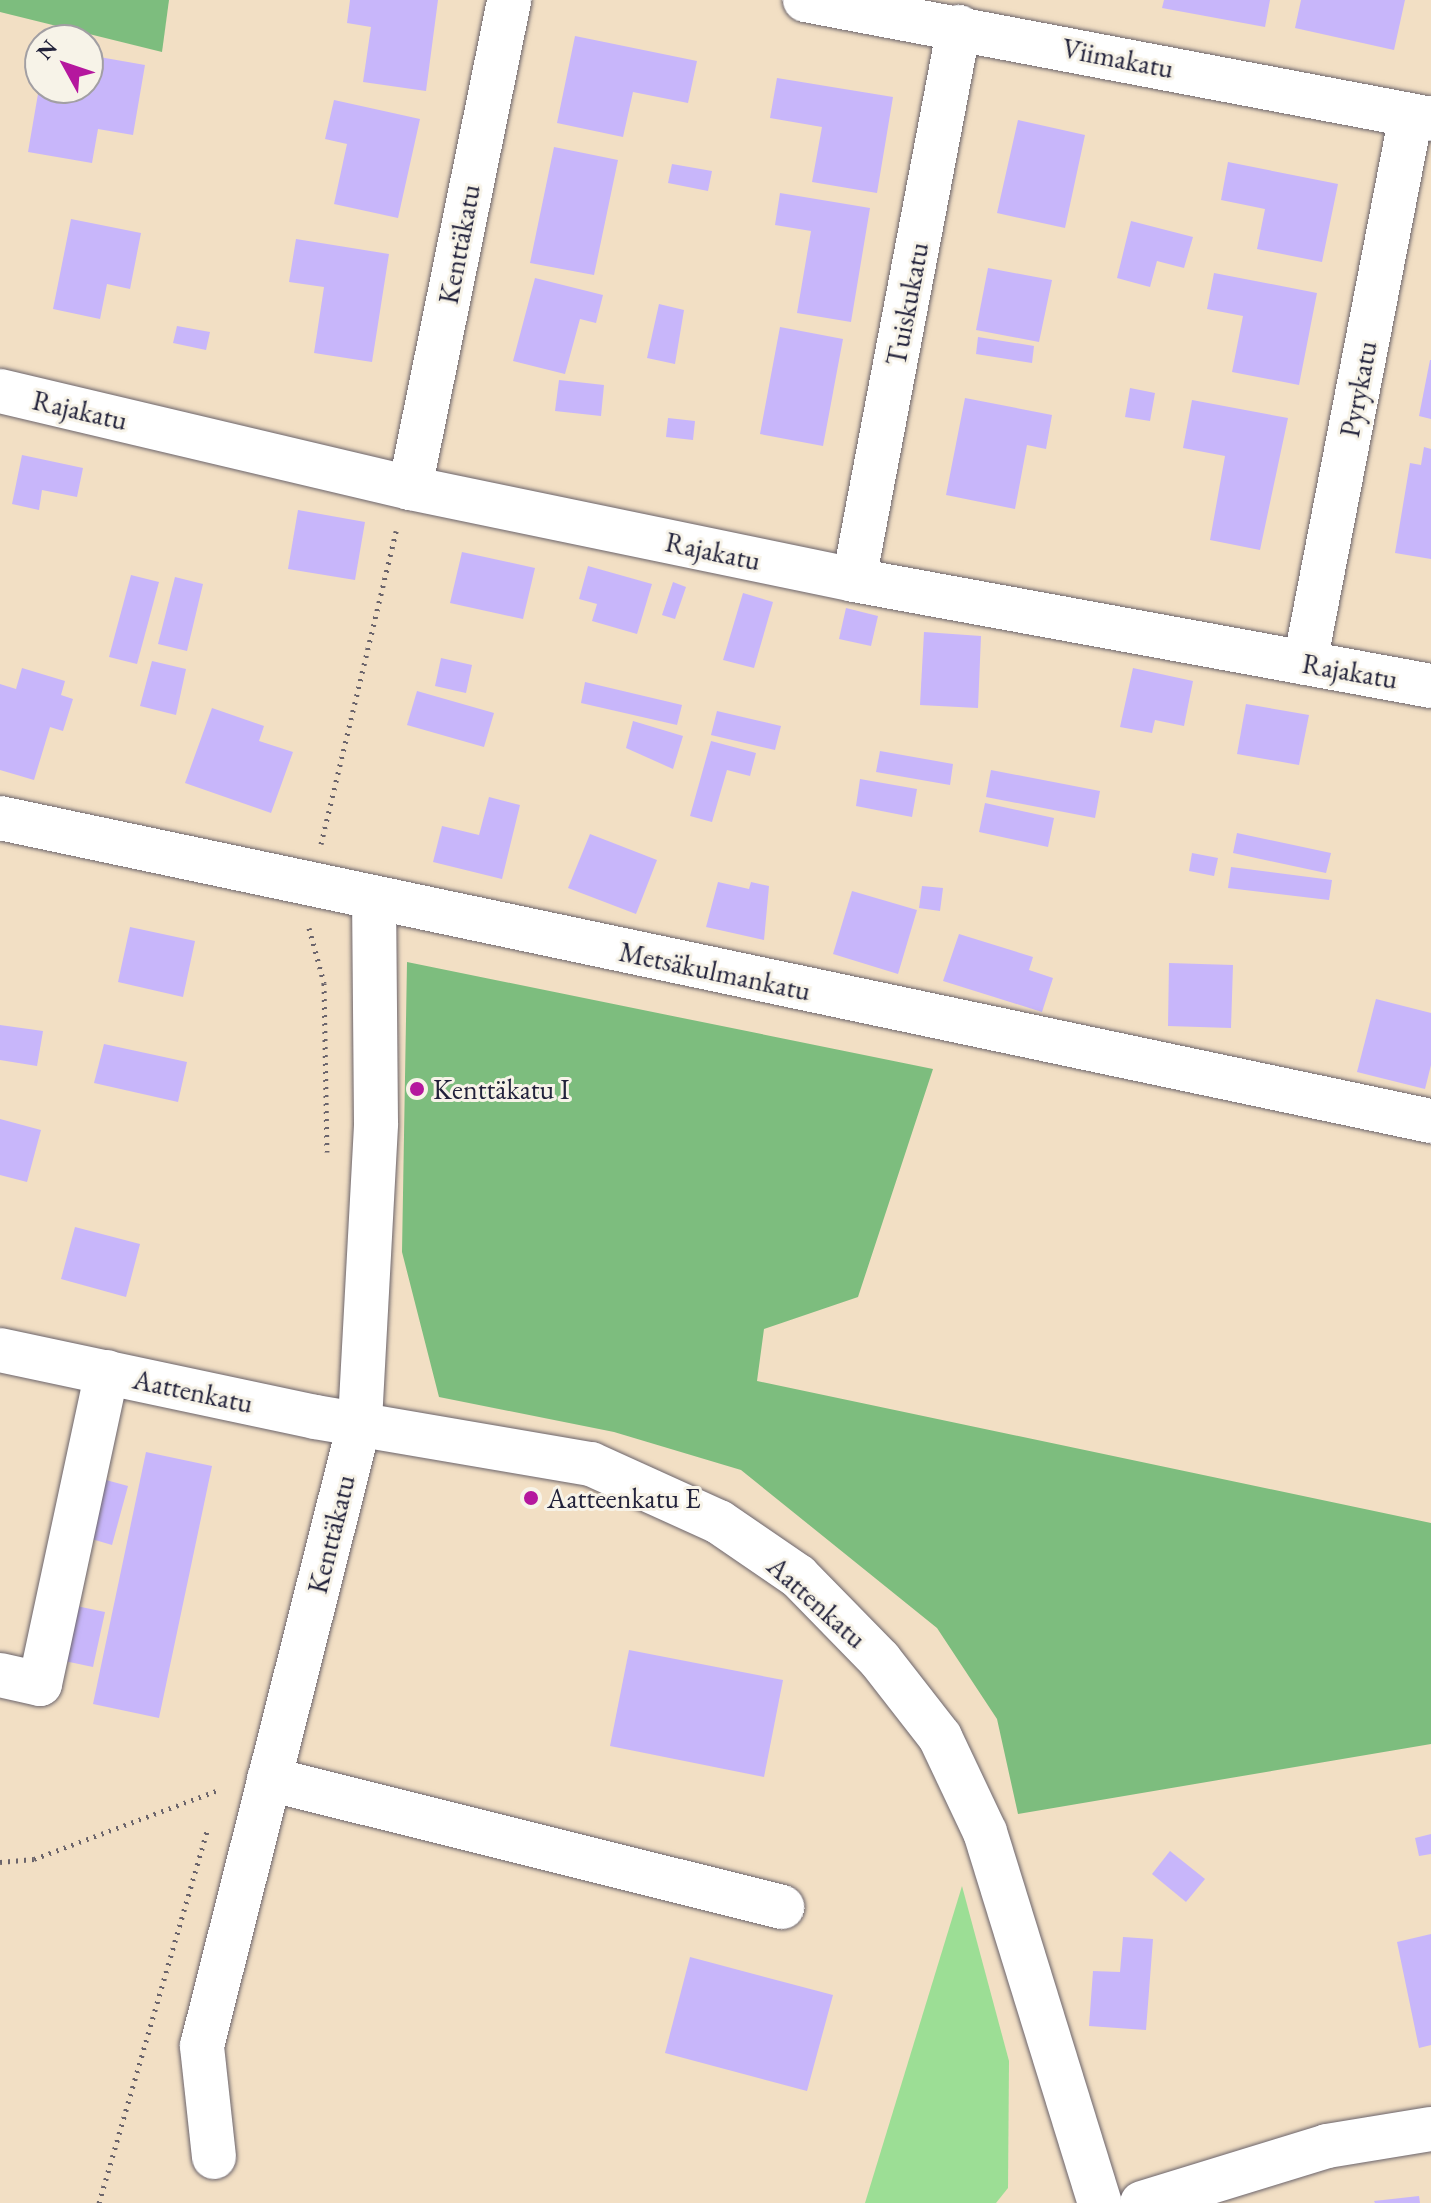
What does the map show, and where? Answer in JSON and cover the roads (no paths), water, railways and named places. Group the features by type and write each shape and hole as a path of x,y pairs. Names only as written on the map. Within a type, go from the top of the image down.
{"street":[{"name":"Kenttäkatu","path":"410,488 509,0"},
{"name":"Viimakatu","path":"805,0 1421,117"},
{"name":"Tuiskukatu","path":"854,580 959,27"},
{"name":"Pyrykatu","path":"1305,663 1421,117"},
{"name":"Rajakatu","path":"0,391 410,488 854,580 1431,686"},
{"name":"Metsäkulmankatu","path":"0,818 1431,1121"},
{"name":"Kenttäkatu","path":"214,2157 202,2046 360,1421 376,1123 374,899"},
{"name":"Aattenkatu","path":"0,1350 315,1417 360,1421 591,1464 705,1515 798,1576 880,1660 940,1737 985,1832 1100,2203"},
{"path":"0,1675 40,1684 107,1372"},
{"path":"269,1779 782,1907"},
{"path":"1142,2203 1327,2146 1431,2129"}],"place":[{"name":"Kenttäkatu I","path":"417,1089"},
{"name":"Aatteenkatu E","path":"531,1498"}]}
